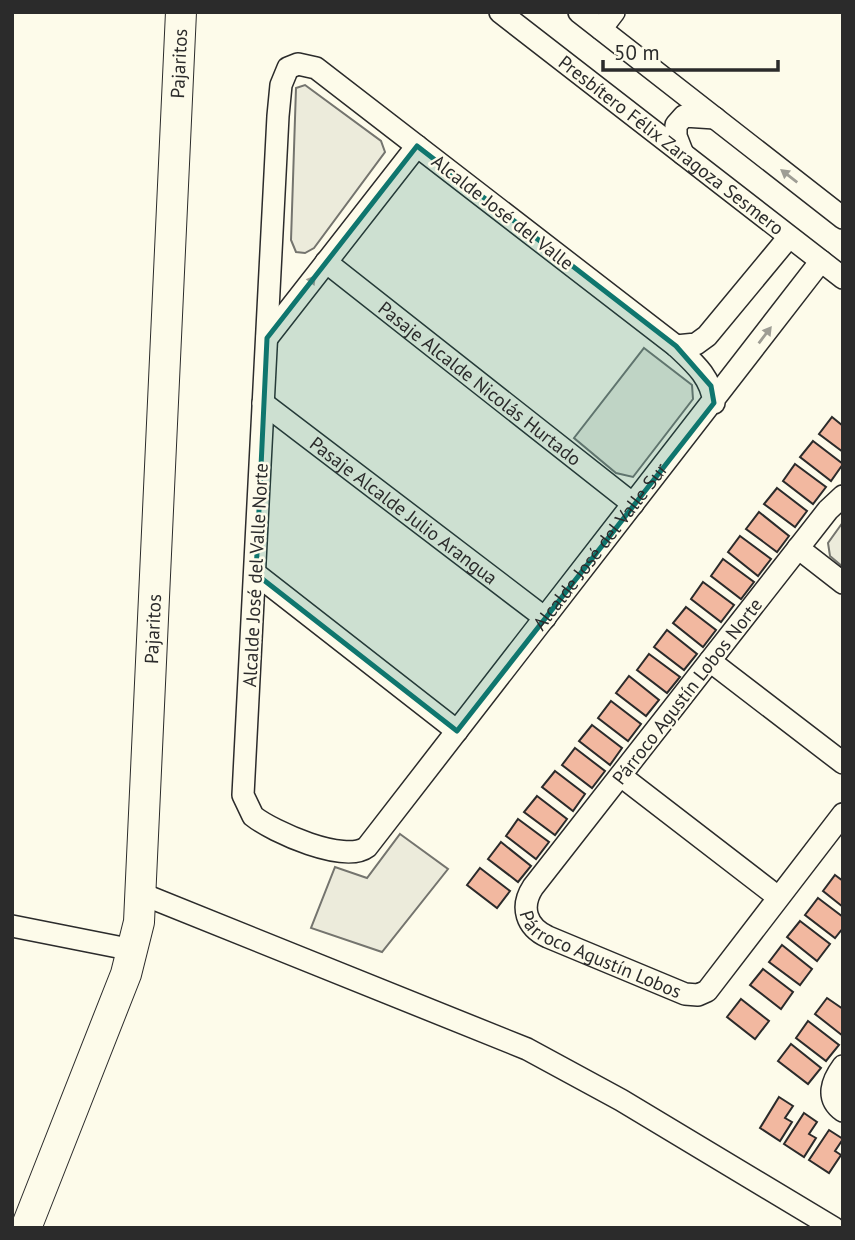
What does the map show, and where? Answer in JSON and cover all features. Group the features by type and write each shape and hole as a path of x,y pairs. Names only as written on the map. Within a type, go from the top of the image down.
{"street":[{"name":"Pajaritos","path":"26,1228 133,950 142,894 181,12"},
{"name":"Presbítero Félix Zaragoza Sesmero","path":"500,12 843,278"},
{"path":"579,12 607,21 715,118 843,218"},
{"name":"Alcalde José del Valle","path":"293,65 303,64 316,68 677,346 705,375 714,403"},
{"name":"Alcalde José del Valle Norte","path":"293,65 285,72 279,95 243,795 248,811 258,821 323,849 341,853 363,850 380,832"},
{"path":"683,154 676,136 676,125 684,116 715,118"},
{"path":"267,338 417,146"},
{"path":"677,346 696,344 707,336 789,237"},
{"name":"Alcalde José del Valle Sur","path":"380,832 714,403 821,261"},
{"name":"Pasaje Alcalde Nicolás Hurtado","path":"326,262 633,505"},
{"path":"705,375 727,376 737,372"},
{"name":"Pasaje Alcalde Julio Arangua","path":"263,402 545,618"},
{"name":"Párroco Agustín Lobos Norte","path":"533,887 798,548 843,496"},
{"path":"798,548 843,583"},
{"path":"256,574 457,731"},
{"path":"710,661 843,763"},
{"path":"621,776 778,897 843,814"},
{"name":"Párroco Agustín Lobos","path":"533,887 525,905 527,916 538,932 685,994 698,995 707,991 778,897"},
{"path":"142,894 527,1049 621,1100 834,1228"},
{"path":"12,926 133,950"},
{"path":"843,1066 834,1078 831,1090 834,1102 843,1111"}],"highlighted area":[{"path":"417,146 676,346 711,386 714,403 457,731 256,574 267,338"}],"shaded area":[{"path":"305,85 381,141 385,152 314,248 305,253 296,252 291,240 296,88"},
{"path":"644,348 692,385 693,399 633,477 616,473 574,438"},
{"path":"843,522 843,567 830,556 828,543"},
{"path":"400,834 448,869 382,952 311,928 335,867 367,878"}],"building":[{"path":"832,417 843,426 843,452 819,434"},
{"path":"813,441 843,464 831,481 800,457"},
{"path":"795,464 826,487 813,504 783,481"},
{"path":"777,488 807,511 795,527 764,504"},
{"path":"759,512 789,536 777,552 746,529"},
{"path":"740,536 771,559 758,576 728,552"},
{"path":"723,559 754,582 741,599 711,576"},
{"path":"703,582 734,605 721,622 691,599"},
{"path":"686,607 716,630 703,647 673,623"},
{"path":"667,630 697,654 684,670 654,647"},
{"path":"649,654 680,677 667,693 637,670"},
{"path":"629,676 659,700 646,716 616,693"},
{"path":"611,701 641,724 628,741 598,718"},
{"path":"592,725 622,748 610,765 579,741"},
{"path":"575,748 605,771 592,788 562,765"},
{"path":"555,771 585,794 573,811 542,787"},
{"path":"537,796 567,819 555,835 524,812"},
{"path":"518,819 549,842 536,859 506,836"},
{"path":"501,842 531,866 518,882 488,859"},
{"path":"480,868 510,891 497,908 467,885"},
{"path":"835,875 843,881 843,907 823,891"},
{"path":"818,898 843,917 843,928 835,938 805,915"},
{"path":"800,921 830,944 817,961 787,937"},
{"path":"782,945 812,969 800,985 769,962"},
{"path":"763,969 793,992 781,1009 750,985"},
{"path":"827,998 843,1009 843,1036 815,1014"},
{"path":"741,999 769,1021 755,1039 727,1017"},
{"path":"808,1021 839,1045 826,1061 796,1038"},
{"path":"791,1044 821,1068 808,1084 778,1061"},
{"path":"779,1097 793,1106 785,1118 792,1122 780,1141 760,1128"},
{"path":"804,1113 817,1122 809,1134 816,1138 804,1157 784,1144"},
{"path":"829,1130 843,1139 835,1151 841,1155 829,1173 809,1160"}]}
